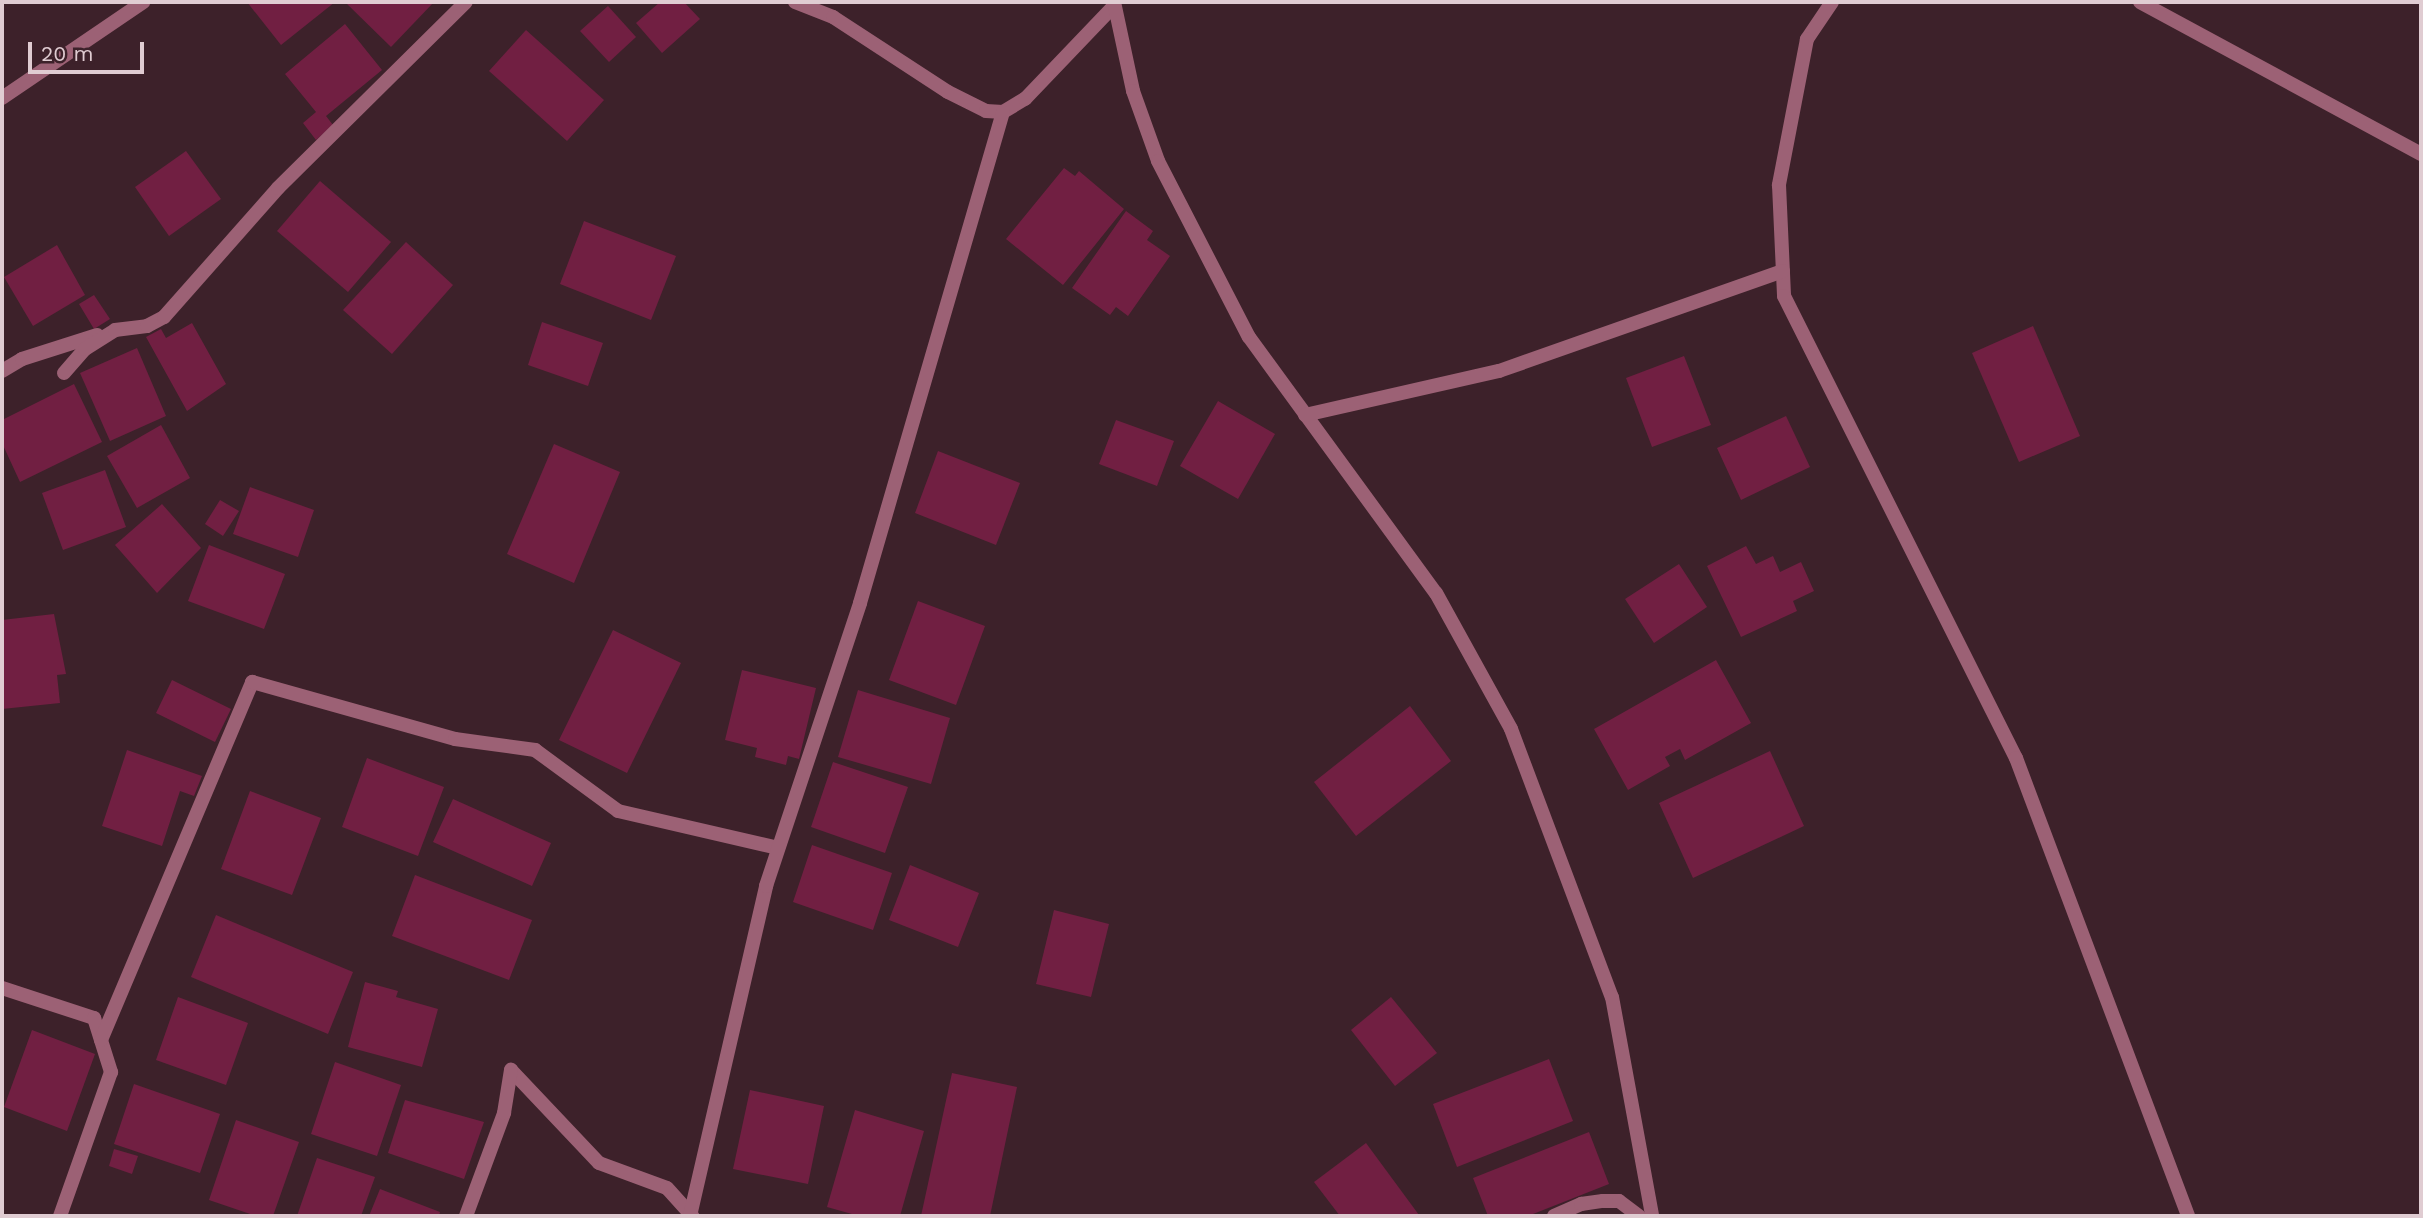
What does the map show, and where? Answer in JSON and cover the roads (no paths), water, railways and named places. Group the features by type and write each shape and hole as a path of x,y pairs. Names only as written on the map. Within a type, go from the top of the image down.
{"street":[{"path":"2,97 143,2"},
{"path":"2,371 22,359 115,330 147,326 164,317 278,188 466,2"},
{"path":"795,2 833,16 948,92 986,111 1003,111 1025,99 1114,4"},
{"path":"1832,2 1807,39 1779,185 1784,296 2016,758 2188,1216"},
{"path":"2140,2 2421,154"},
{"path":"1114,4 1133,91 1158,161 1249,337 1436,593 1511,729 1612,997 1652,1216"},
{"path":"691,1216 778,848 860,603 1003,111"},
{"path":"1305,415 1499,371 1783,271"},
{"path":"64,373 85,349 115,330"},
{"path":"101,1040 252,682 456,739 535,750 618,811 778,848"},
{"path":"2,988 94,1018 111,1072 60,1216"},
{"path":"466,1216 504,1113 511,1070 600,1163 667,1188 691,1216"},
{"path":"1554,1216 1581,1204 1603,1200 1619,1201 1639,1216"}]}
